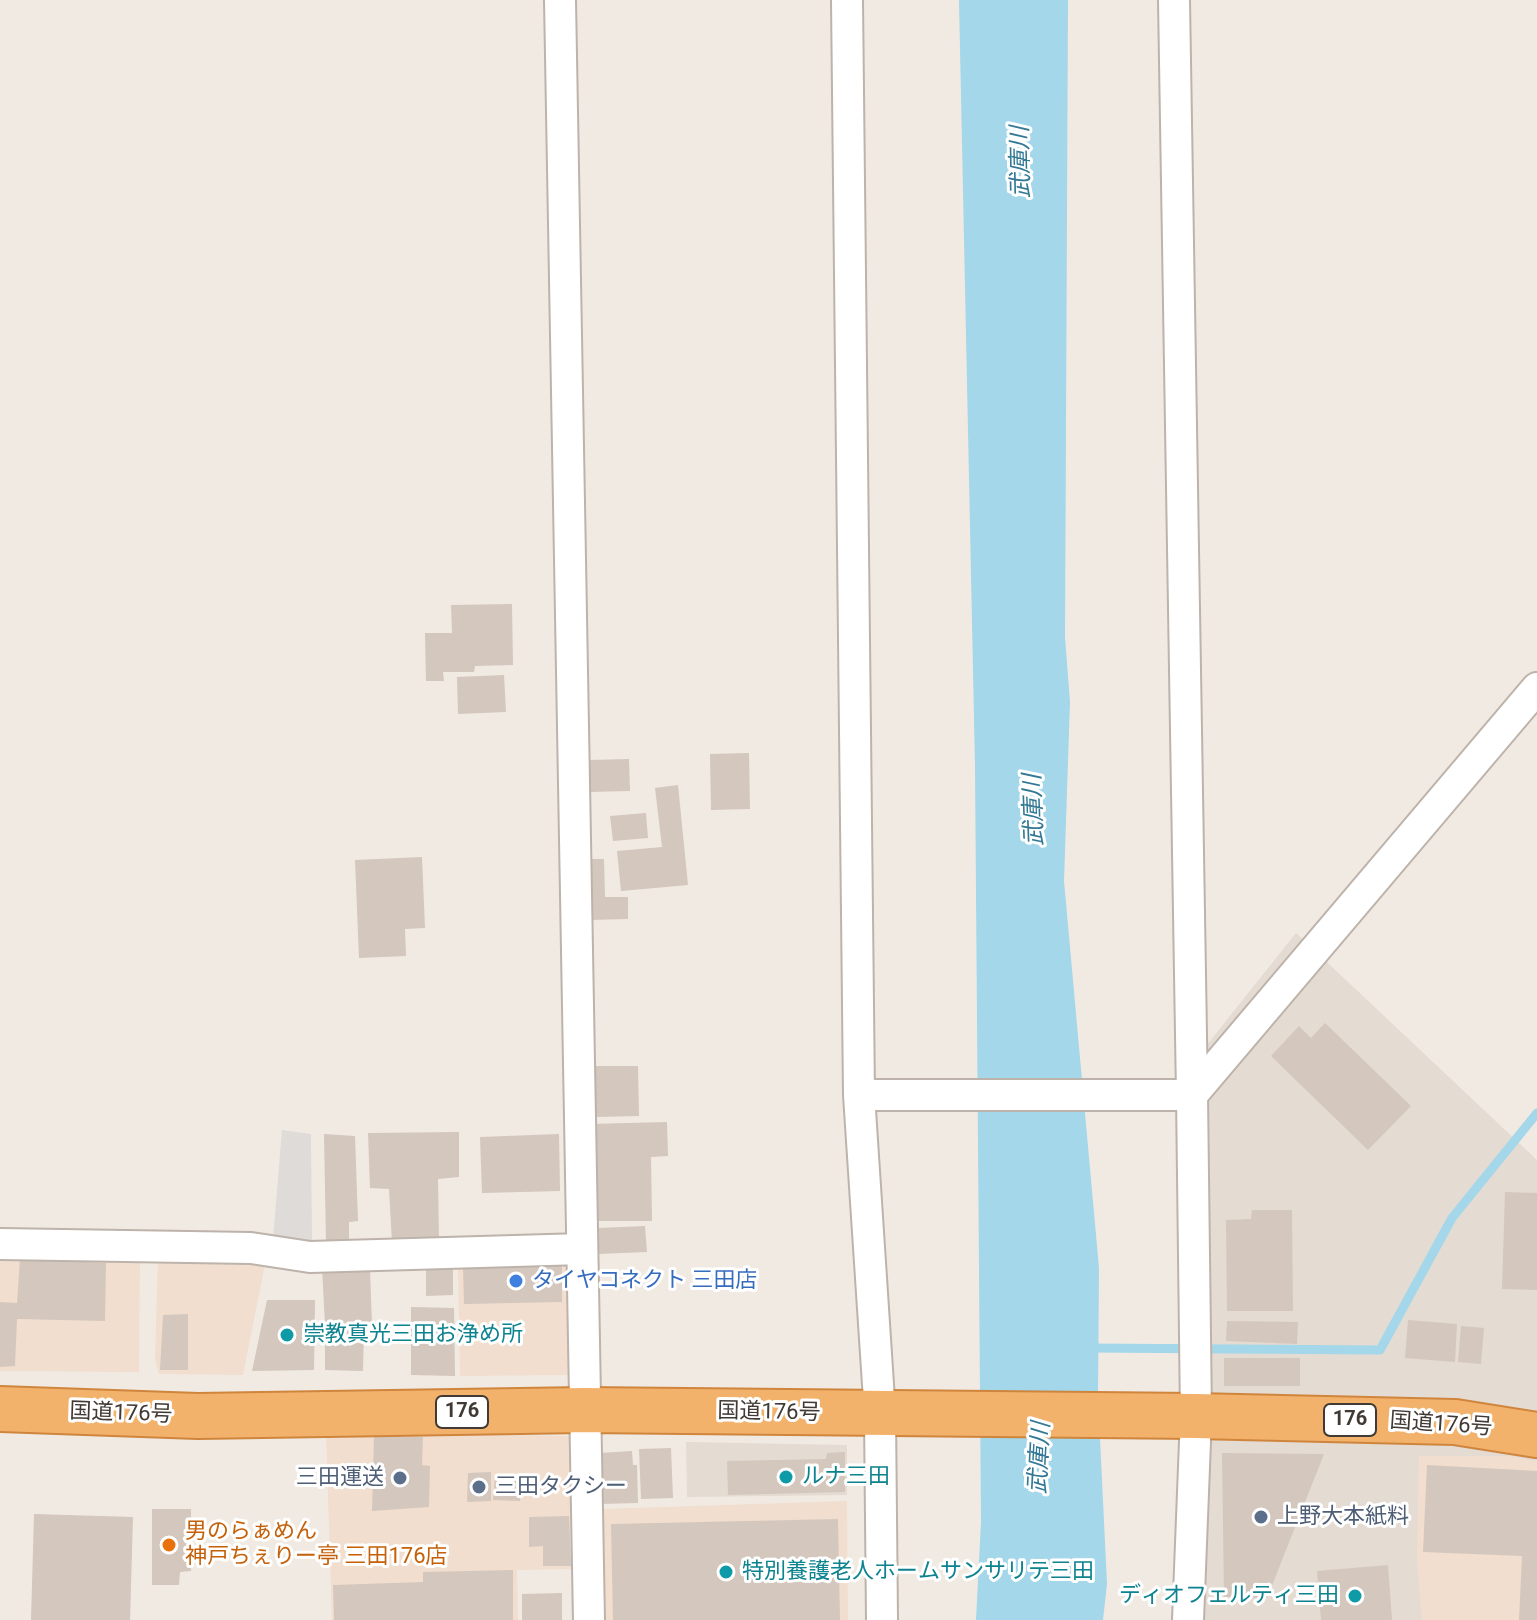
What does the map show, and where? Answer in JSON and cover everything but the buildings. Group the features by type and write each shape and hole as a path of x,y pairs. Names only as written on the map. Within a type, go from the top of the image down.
{"highway":[{"name":"国道176号","path":"0,1409 198,1416 584,1410 1179,1416 1455,1422 1537,1435"}],"street":[{"path":"560,0 589,1620"},
{"path":"847,0 880,1415 882,1620"},
{"path":"1174,0 1179,1416 1188,1620"},
{"path":"872,1095 1177,1095 1537,688"},
{"path":"0,1244 251,1248 310,1257 582,1249"}],"shaded area":[{"path":"1296,933 1537,1160 1537,1620 1198,1620 1206,1046"},
{"path":"282,1130 311,1134 312,1244 273,1239"},
{"path":"0,1254 140,1259 139,1372 0,1371"},
{"path":"158,1258 266,1259 243,1375 159,1374 155,1359"},
{"path":"569,1263 569,1375 460,1376 458,1264"},
{"path":"326,1432 571,1436 573,1569 517,1570 518,1620 332,1620"},
{"path":"686,1442 847,1445 847,1495 687,1497"},
{"path":"1419,1456 1509,1456 1537,1461 1537,1620 1422,1620 1417,1559"},
{"name":"特別養護老人ホームサンサリテ三田","path":"847,1501 848,1620 602,1620 601,1509"}],"water":[{"name":"武庫川","path":"959,0 1068,0 1065,637 1070,702 1064,881 1099,1268 1098,1397 1107,1584 1103,1620 976,1620 981,1522 975,766"}],"waterway":[{"path":"1089,1348 1380,1350 1452,1218 1537,1113"}],"place":[{"name":"タイヤコネクト 三田店","path":"516,1281"},
{"name":"崇教真光三田お浄め所","path":"287,1335"},
{"name":"ルナ三田","path":"786,1477"},
{"name":"三田運送","path":"400,1478"},
{"name":"三田タクシー","path":"479,1487"},
{"name":"上野大本紙料","path":"1261,1517"},
{"name":"男のらぁめん 神戸ちぇりー亭 三田176店","path":"169,1545"},
{"name":"特別養護老人ホームサンサリテ三田","path":"726,1572"},
{"name":"ディオフェルティ三田","path":"1355,1596"}]}
